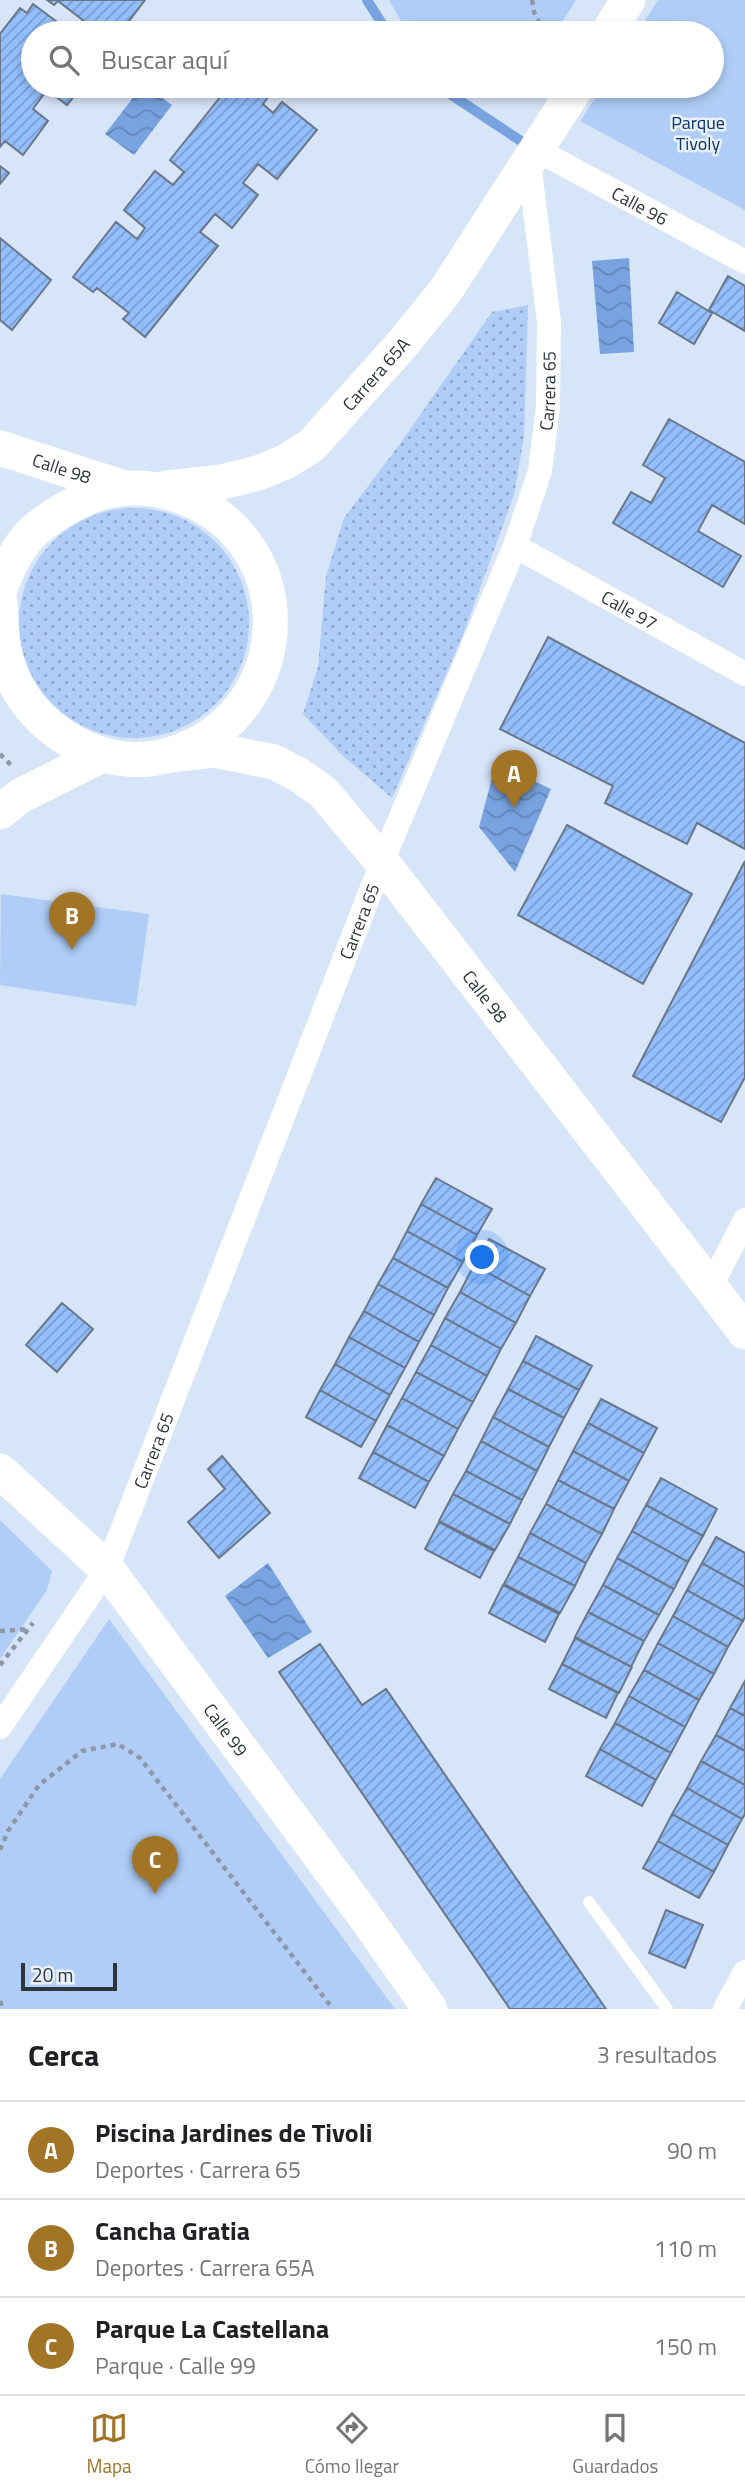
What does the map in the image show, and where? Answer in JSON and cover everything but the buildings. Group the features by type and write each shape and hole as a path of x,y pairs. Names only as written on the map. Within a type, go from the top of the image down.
{"street":[{"path":"615,21 628,0"},
{"path":"533,157 570,98"},
{"name":"Calle 96","path":"533,157 745,262"},
{"name":"Carrera 65A","path":"0,589 12,556 34,529 90,496 140,488 222,482 258,473 285,462 310,446 405,341 446,290 533,157"},
{"name":"Carrera 65","path":"0,1727 107,1569 382,862 515,546 540,471 548,407 549,323 533,157"},
{"name":"Calle 98","path":"0,448 140,488 188,498 217,514 241,538 260,567 270,599 271,633 265,666 250,697 229,723 201,743 170,755"},
{"name":"Calle 97","path":"515,546 745,674"},
{"path":"0,602 4,673 29,706 61,737 102,755 136,760 170,755"},
{"name":"Calle 98","path":"170,755 214,750 274,762 323,792 382,862 745,1332"},
{"path":"0,812 20,796 102,755"},
{"path":"711,1286 745,1220"},
{"name":"Calle 99","path":"0,1471 107,1569 361,1910 430,2009"},
{"path":"725,2009 745,1972"}],"lane":[{"path":"589,1902 667,2009"}],"path":[{"path":"532,0 538,21"},
{"path":"0,1665 36,1619"},
{"path":"0,1850 8,1831 39,1785 82,1751 118,1744 140,1758 333,2009"},
{"path":"0,2001 3,2009"}],"green space":[{"path":"389,0 576,0 563,21 401,21"},
{"name":"Parque Tivoly","path":"658,0 745,0 745,210 580,121 595,98 724,98 724,21 645,21"},
{"path":"528,305 524,437 514,495 463,635 392,798 342,755 303,714 318,667 326,576 344,518 397,448 492,312"},
{"path":"123,508 145,508 178,516 216,541 241,579 247,600 247,646 241,667 216,705 178,730 145,738 123,738 90,730 52,705 27,667 19,634 19,612 27,579 52,541 90,516"},
{"path":"1,894 149,914 136,1006 0,985"},
{"path":"0,1520 52,1571 47,1590 0,1659"},
{"path":"109,1619 395,2009 0,2009 0,1779"}],"water":[{"path":"133,98 162,98 172,105 134,155 105,134"},
{"path":"629,258 634,352 600,354 592,261"},
{"path":"496,763 551,789 515,872 479,827"},
{"path":"268,1563 312,1632 268,1658 225,1596"}],"waterway":[{"path":"367,0 380,21"},
{"path":"456,98 530,147"}],"place":[{"name":"Piscina Jardines de Tivoli","path":"514,808"},
{"name":"Cancha Gratia","path":"72,950"},
{"name":"Parque La Castellana","path":"155,1894"}]}
